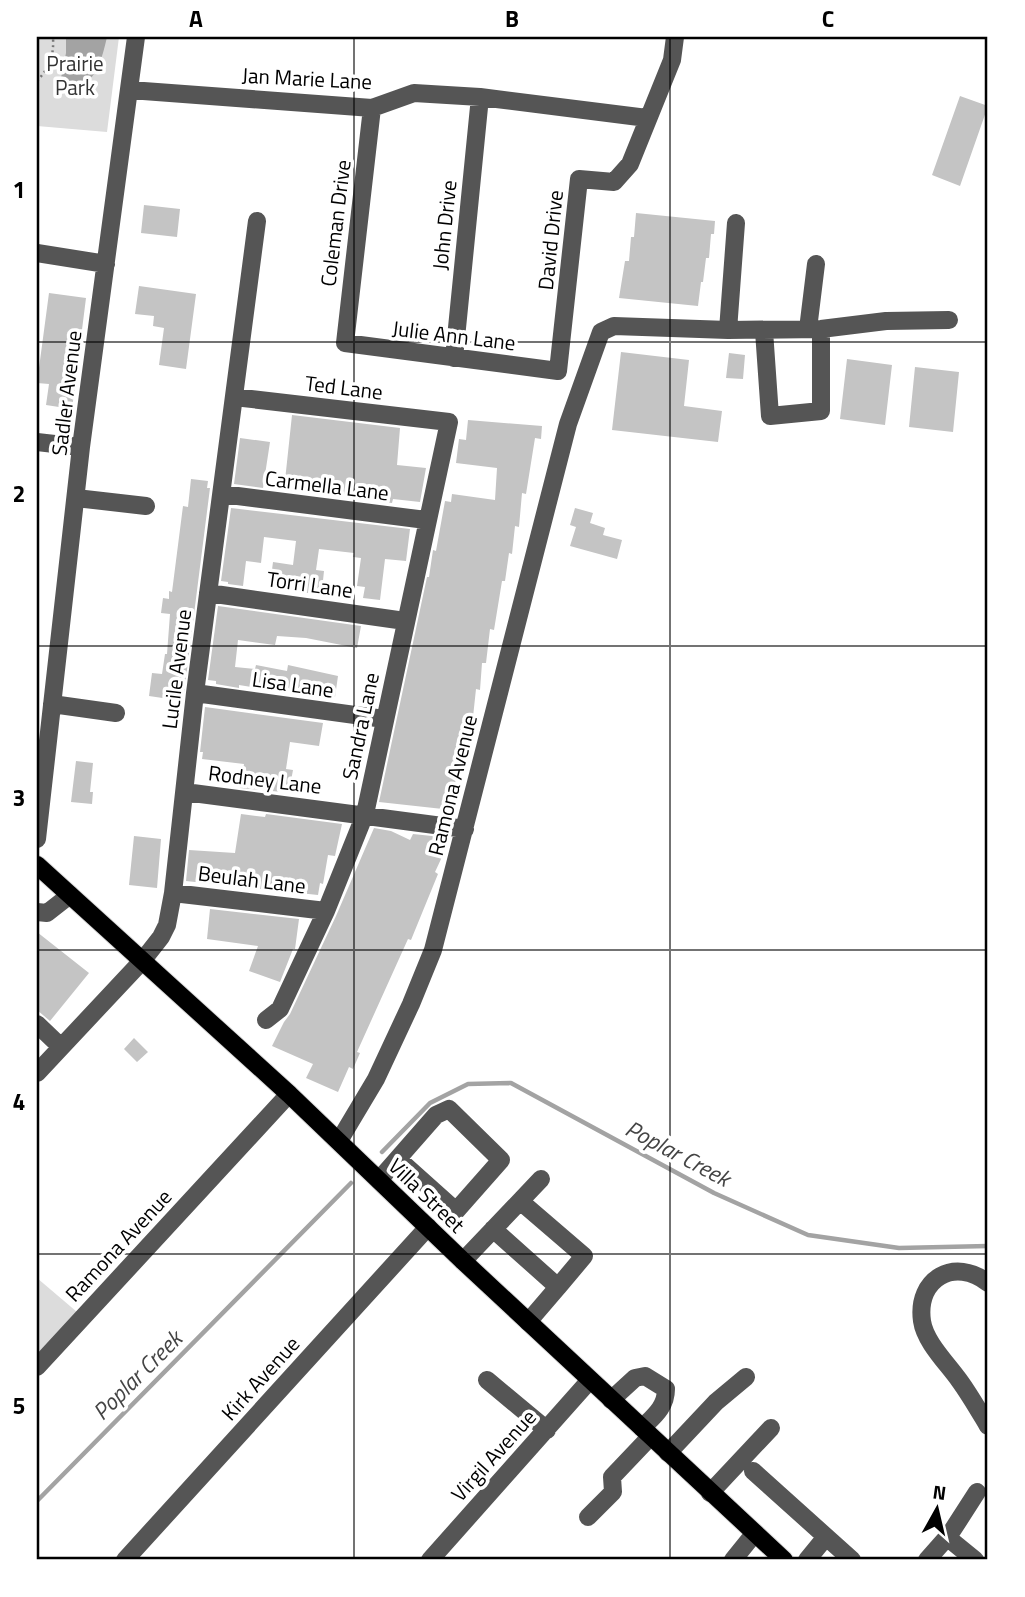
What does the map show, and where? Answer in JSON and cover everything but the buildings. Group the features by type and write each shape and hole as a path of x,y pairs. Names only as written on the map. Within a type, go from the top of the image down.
{"main road":[{"name":"Villa Street","path":"37,865 289,1094 463,1261 784,1560"}],"street":[{"name":"Sadler Avenue","path":"37,839 81,447 136,37"},
{"path":"647,118 672,60 675,37"},
{"name":"Jan Marie Lane","path":"130,90 372,108 414,93 480,97 647,118"},
{"name":"John Drive","path":"454,358 480,97"},
{"name":"Coleman Drive","path":"345,343 372,108"},
{"name":"David Drive","path":"558,371 579,179 614,182 631,164 647,118"},
{"name":"Lucile Avenue","path":"37,1073 143,960 167,925 257,222"},
{"path":"728,330 736,223"},
{"path":"37,253 106,264"},
{"path":"764,331 770,416 821,411 814,329 816,264"},
{"name":"Ramona Avenue","path":"339,1141 376,1079 433,950 568,424 601,332 614,326 764,331 886,321 949,320"},
{"name":"Julie Ann Lane","path":"345,343 558,371"},
{"name":"Ted Lane","path":"234,397 449,422"},
{"name":"Sandra Lane","path":"266,1020 279,1009 326,911 365,814 449,422"},
{"path":"37,442 81,447"},
{"name":"Carmella Lane","path":"222,494 426,520"},
{"path":"76,498 146,506"},
{"name":"Torri Lane","path":"208,593 405,621"},
{"name":"Lisa Lane","path":"195,693 384,719"},
{"path":"52,704 116,713"},
{"name":"Rodney Lane","path":"185,792 465,828"},
{"name":"Beulah Lane","path":"173,892 326,911"},
{"path":"37,912 47,914 70,895"},
{"path":"37,1024 61,1047"},
{"name":"Ramona Avenue","path":"37,1367 289,1094"},
{"path":"379,1180 436,1115 449,1109 501,1160 456,1211 399,1160"},
{"path":"463,1261 541,1179"},
{"path":"520,1201 584,1256 528,1322"},
{"name":"Kirk Avenue","path":"125,1560 427,1226 445,1202"},
{"path":"493,1229 558,1287"},
{"path":"988,1283 965,1273 944,1273 927,1285 922,1300 922,1321 926,1334 988,1426"},
{"path":"588,1517 613,1492 612,1477 661,1409 666,1400 666,1389 645,1376 635,1378 611,1400"},
{"path":"668,1453 716,1402 746,1377"},
{"path":"487,1380 547,1430"},
{"name":"Virgil Avenue","path":"429,1560 590,1380"},
{"path":"710,1493 771,1428"},
{"path":"753,1471 852,1560"},
{"path":"927,1560 948,1538 976,1492"},
{"path":"733,1560 754,1534"},
{"path":"807,1560 825,1538"},
{"path":"948,1538 975,1560"}],"path":[{"path":"37,81 48,69 52,59 53,37"}],"green space":[{"name":"Prairie Park","path":"37,37 119,37 107,132 37,126"},
{"path":"37,1278 77,1312 37,1355"}],"shaded area":[{"path":"66,37 107,37 96,72 84,84 66,86 61,78"}],"waterway":[{"name":"Poplar Creek","path":"382,1152 430,1103 468,1084 511,1083 714,1193 808,1235 899,1248 988,1246"},
{"name":"Poplar Creek","path":"37,1501 351,1183"}]}
